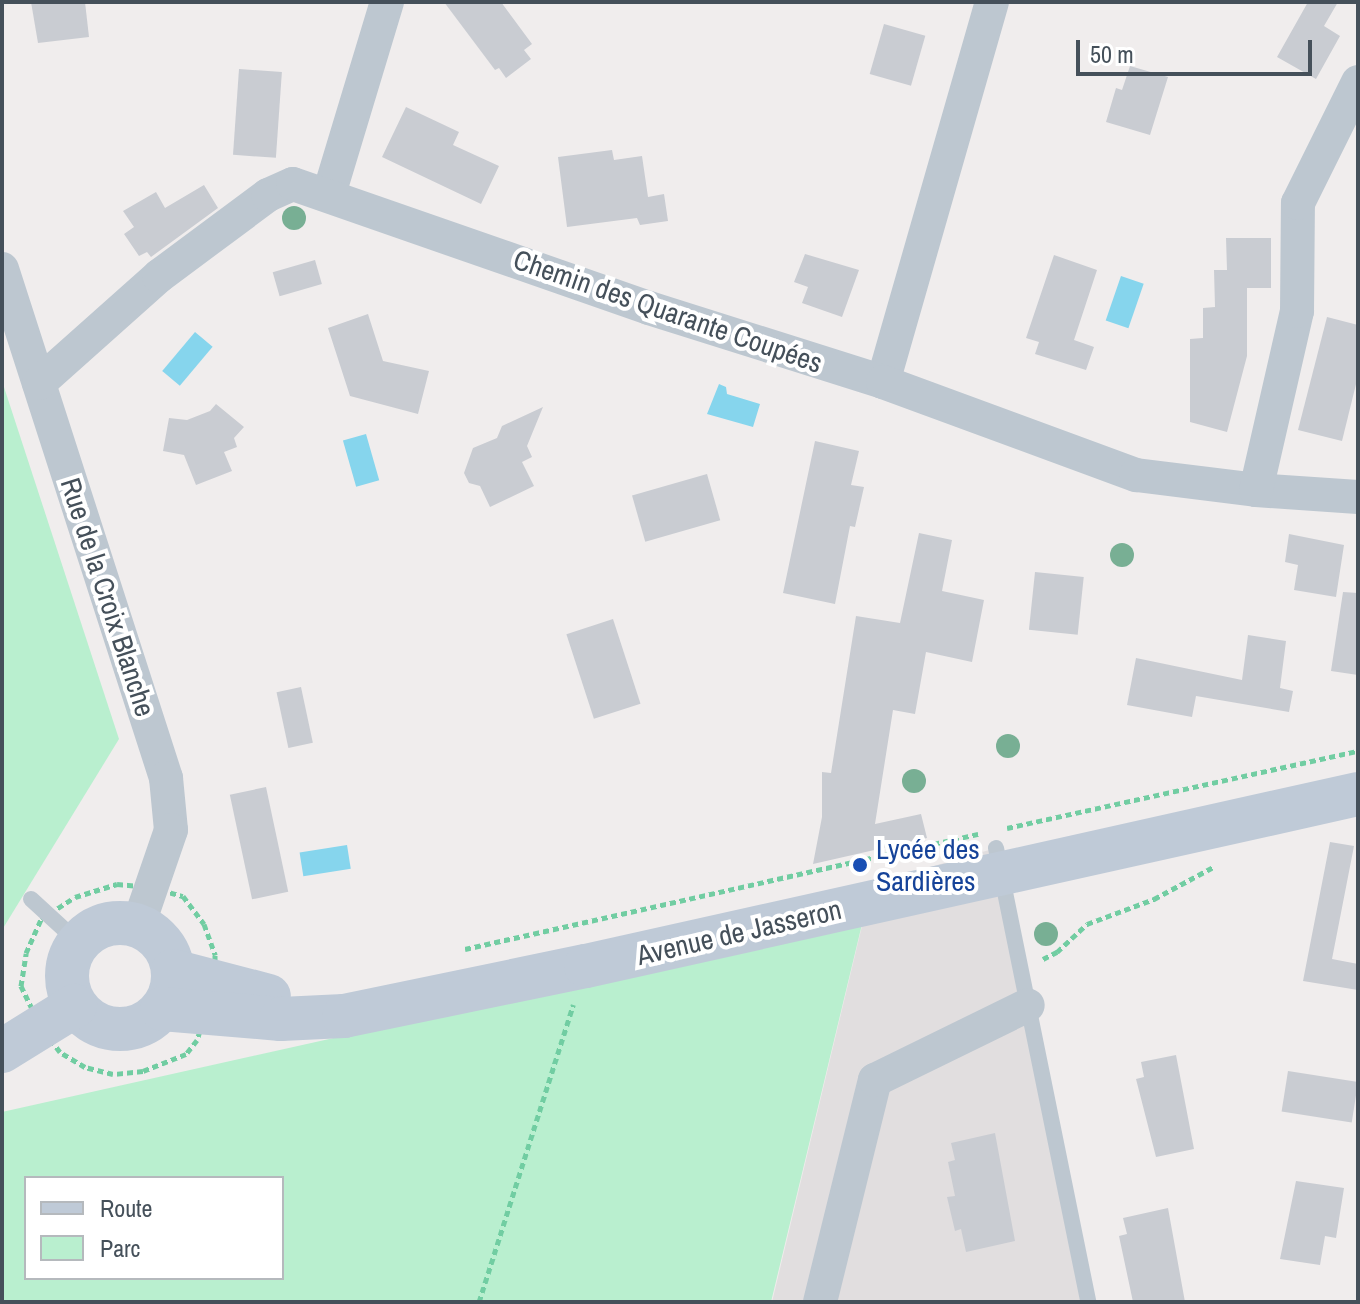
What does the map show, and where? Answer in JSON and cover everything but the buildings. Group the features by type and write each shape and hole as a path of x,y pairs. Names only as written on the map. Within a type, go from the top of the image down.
{"main road":[{"name":"Avenue de Jasseron","path":"168,990 216,979 281,998 341,1000 591,945 997,845 1358,771"},
{"name":"Avenue de Jasseron","path":"216,979 281,1019 344,1016 586,966 997,845 1358,794"},
{"path":"2,1051 58,1016 68,989 63,929 120,923 144,906 154,935 166,949 168,990 148,1021 131,1028 113,1029 88,1019 58,1016"}],"street":[{"path":"329,194 387,2"},
{"path":"883,382 992,2"},
{"path":"1256,490 1297,311 1298,203 1358,82"},
{"name":"Chemin des Quarante Coupées","path":"39,383 159,276 268,195 293,184 649,308 883,382 1136,475 1256,490 1358,497"},
{"name":"Rue de la Croix Blanche","path":"2,269 166,778 171,830 144,906"},
{"path":"820,1302 875,1080 1028,1005"}],"lane":[{"path":"997,845 1088,1302"},
{"path":"31,899 63,929"}],"path":[{"path":"461,950 997,845 1358,751"},
{"path":"1020,969 1057,952 1087,924 1154,899 1217,865"},
{"path":"117,884 144,906 183,896 204,924 216,979 197,1040 186,1054 143,1071 113,1074 85,1067 60,1052 58,1016 21,986 26,953 41,919 63,929 75,897 117,884"},
{"path":"479,1302 586,966"}],"shaded area":[{"path":"996,848 1092,1302 772,1302 872,884"}],"green space":[{"path":"2,381 119,739 2,930"},
{"path":"863,920 771,1302 2,1302 2,1112"}],"water":[{"path":"1121,276 1144,284 1128,328 1106,320"},
{"path":"195,332 213,347 180,386 162,371"},
{"path":"719,384 726,387 727,394 760,404 753,427 707,414"},
{"path":"366,434 379,480 356,487 343,441"},
{"path":"347,845 351,869 303,876 300,853"}],"place":[{"name":"Lycée des Sardières","path":"860,865"}]}
